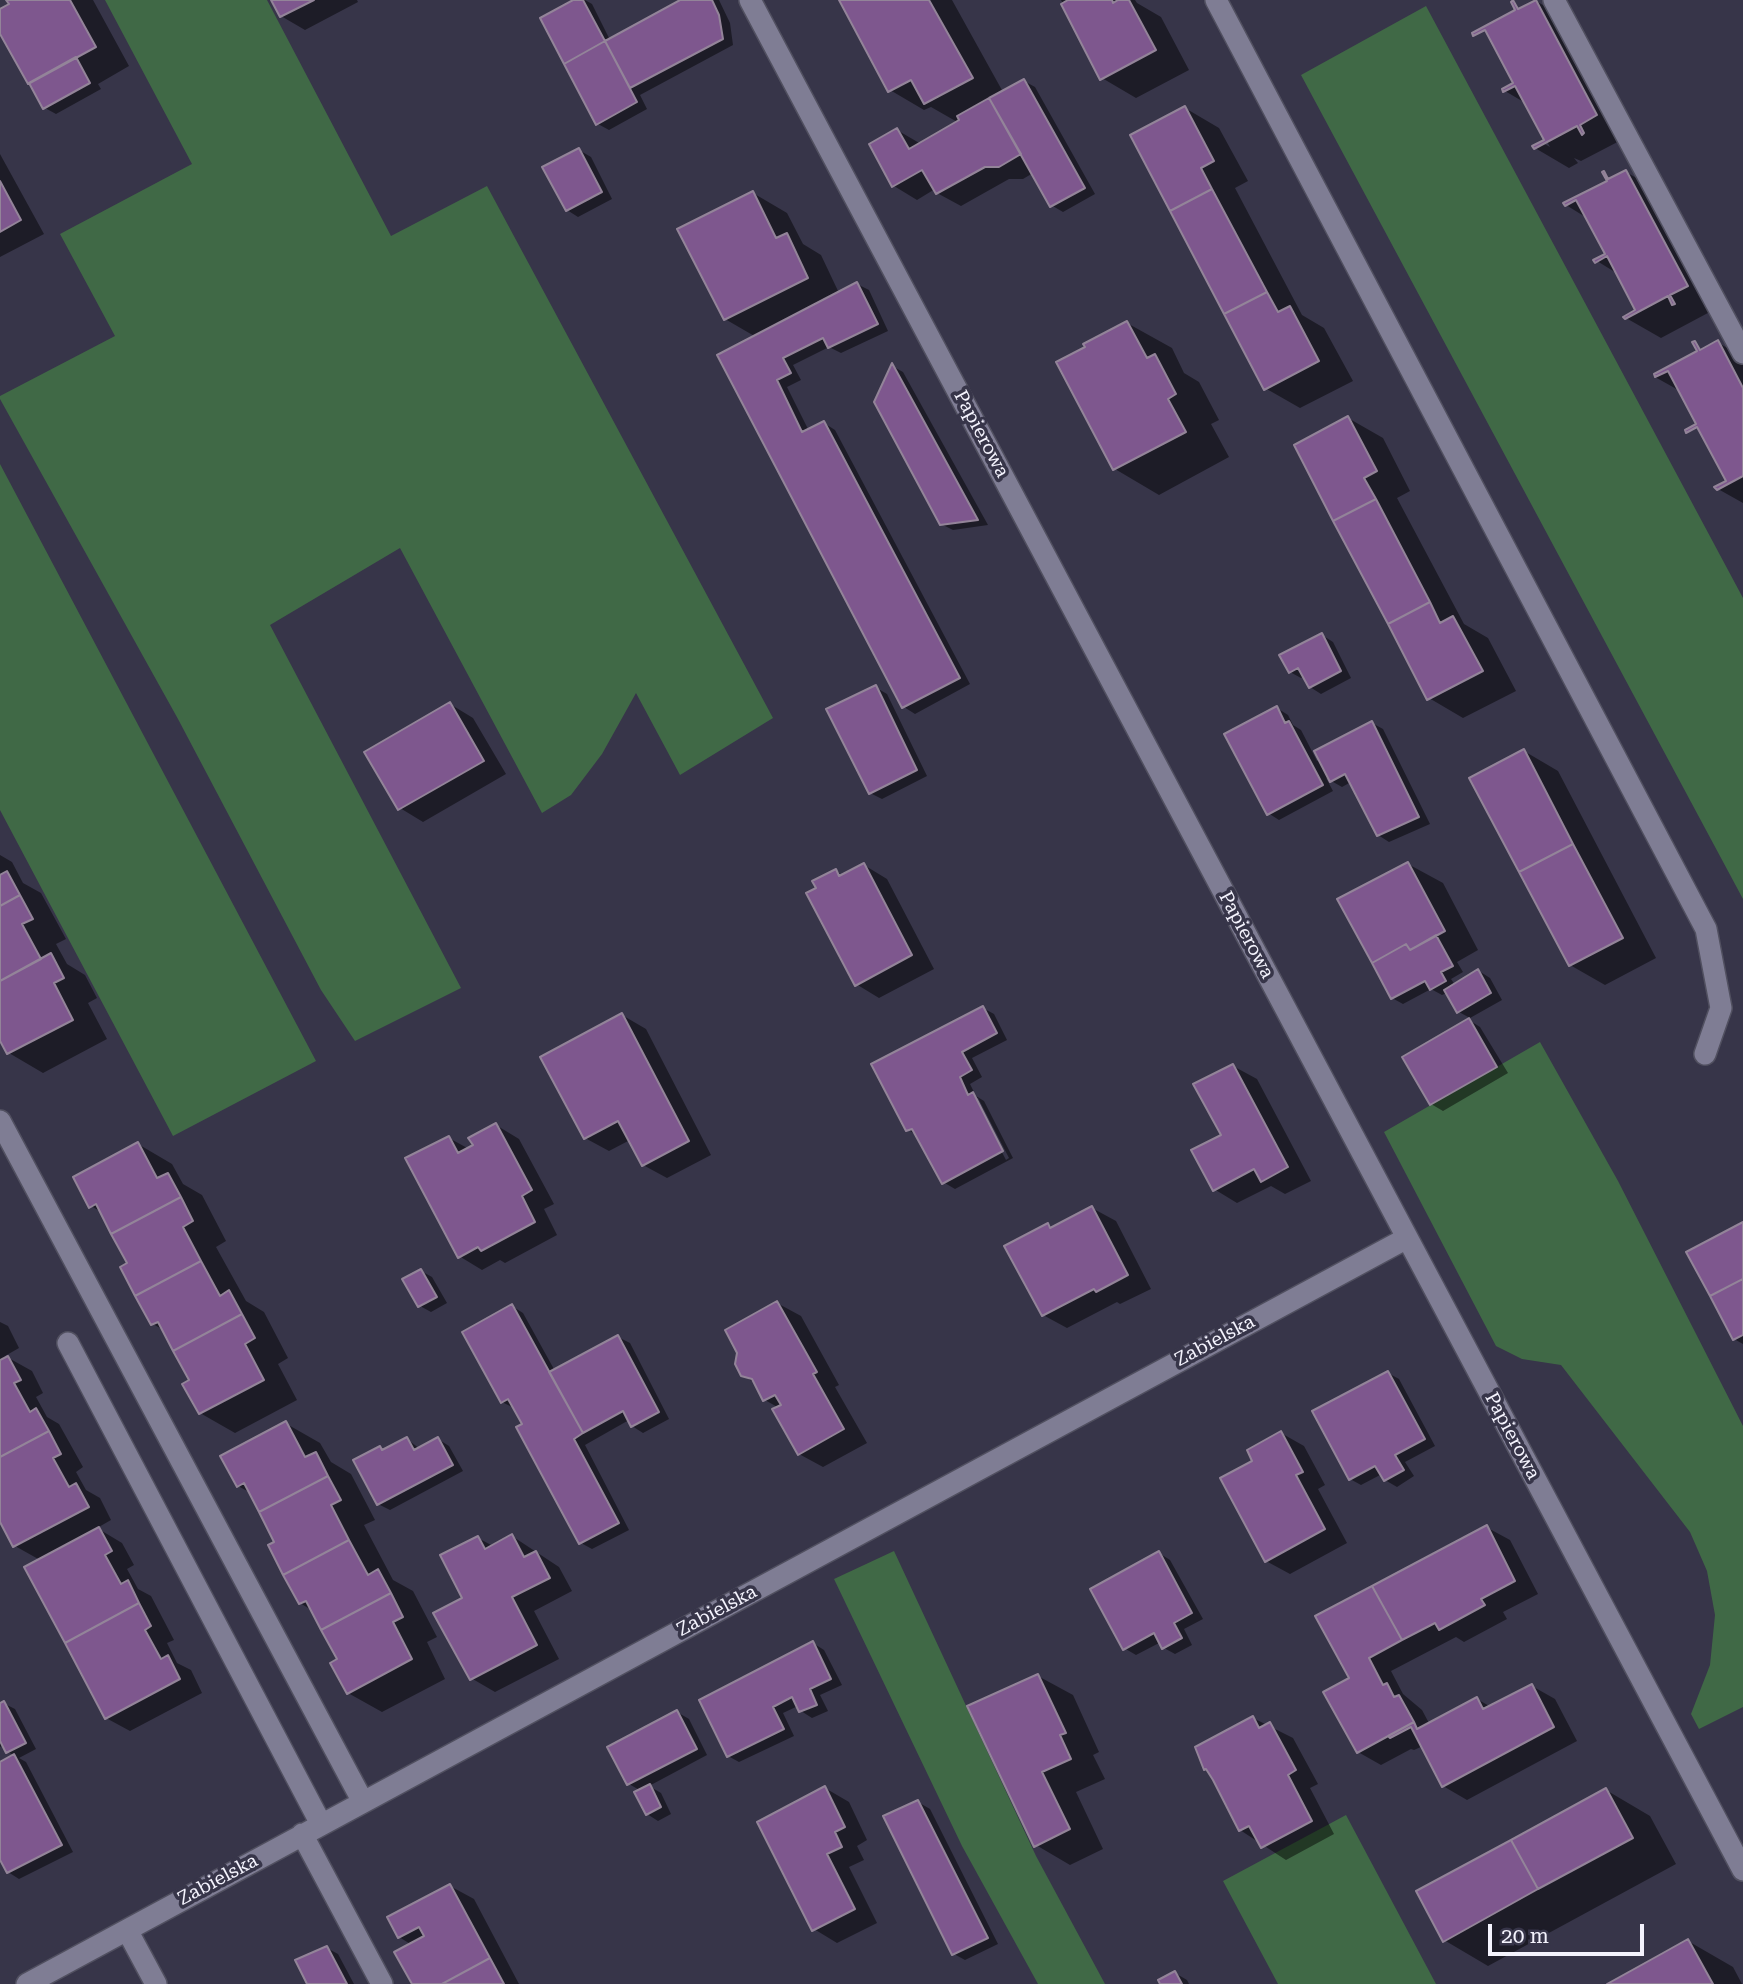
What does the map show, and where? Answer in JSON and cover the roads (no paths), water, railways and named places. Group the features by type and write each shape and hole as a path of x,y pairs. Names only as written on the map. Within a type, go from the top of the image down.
{"street":[{"name":"Papierowa","path":"750,0 1743,1870"},
{"path":"1216,0 1706,929 1721,1008 1705,1054"},
{"path":"1554,0 1743,353"},
{"path":"0,1121 363,1802"},
{"name":"Zabielska","path":"27,1984 1407,1238"},
{"path":"68,1343 312,1829 382,1984"},
{"path":"127,1930 156,1984"}]}
